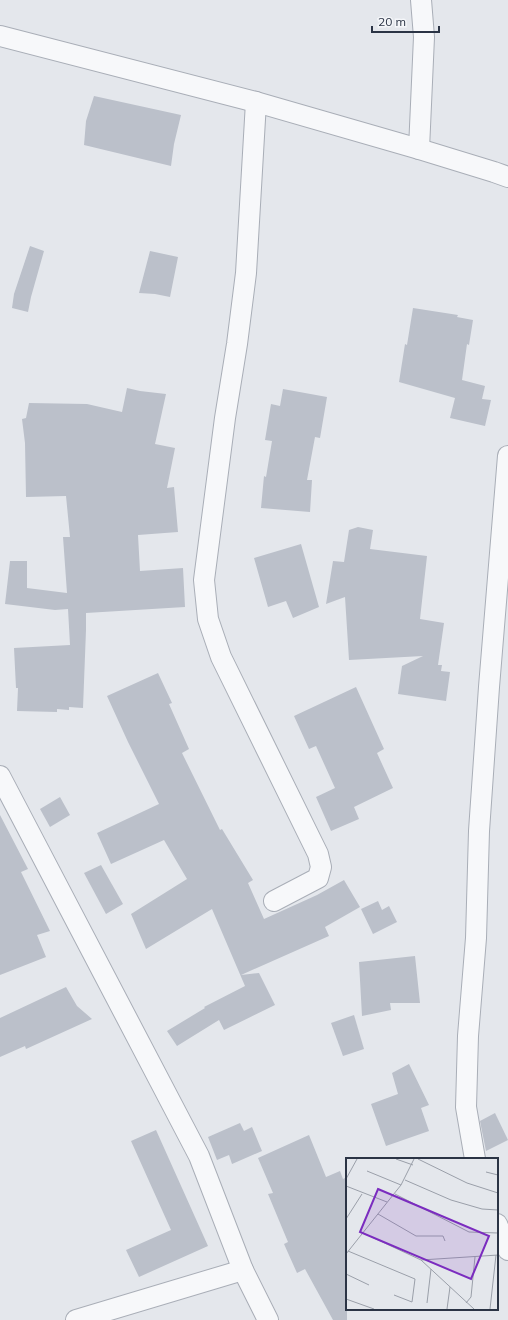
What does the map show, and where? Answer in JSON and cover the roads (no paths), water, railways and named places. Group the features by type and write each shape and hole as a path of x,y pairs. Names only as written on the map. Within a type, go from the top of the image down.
{"street":[{"path":"419,149 424,37 421,0"},
{"path":"0,40 256,102 419,149 508,177"},
{"path":"256,102 246,273 204,580 208,619 221,657 318,854 321,867 318,878 274,901"},
{"path":"475,1158 466,1107 468,1036 476,938 479,831 508,456"},
{"path":"0,776 199,1156 243,1270 268,1320"},
{"path":"498,1226 508,1250"},
{"path":"76,1320 243,1270"}]}
